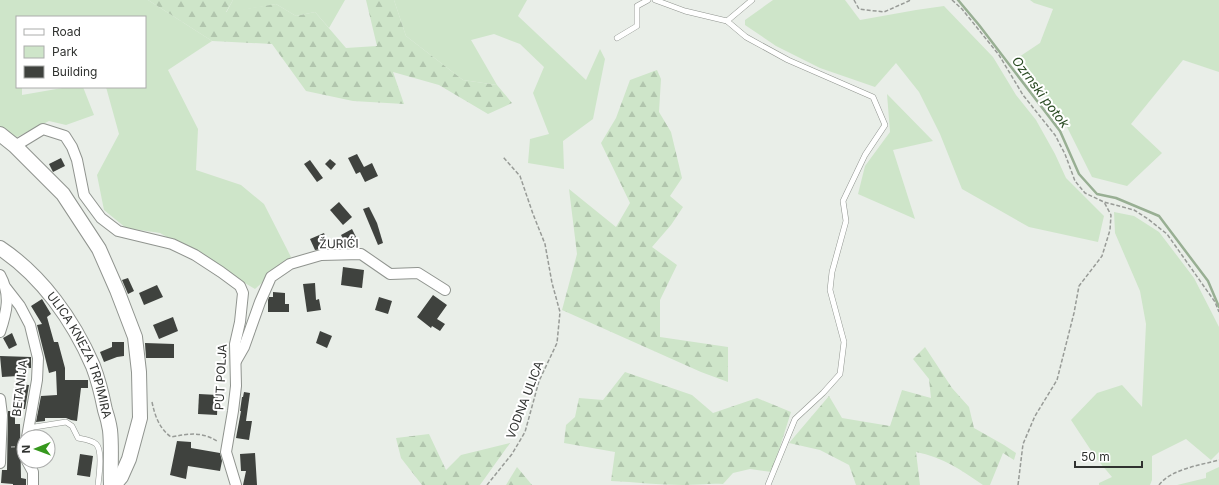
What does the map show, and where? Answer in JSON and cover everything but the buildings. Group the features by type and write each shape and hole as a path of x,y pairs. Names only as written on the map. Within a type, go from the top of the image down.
{"street":[{"name":"PUT POLJA","path":"15,146 43,130 65,136 72,147 77,160 84,195 101,218 118,231 172,244 195,255 222,272 240,286 243,293 240,322 235,344 236,386 226,452 236,485"},
{"path":"0,134 15,146 63,194 99,249 135,337 139,372 140,418 129,459 121,477 114,485"},
{"name":"ULICA KNEZA TRPIMIRA","path":"0,248 15,258 39,282 60,308 78,336 93,367 103,399 110,431 111,485"},
{"name":"ŽURIĆI","path":"236,360 244,347 260,302 271,277 290,264 321,255 361,254 390,274 418,273 444,290"},
{"path":"0,275 6,288 6,312 0,332"},
{"name":"BETANIJA","path":"6,288 20,306 30,325 38,358 28,429"},
{"path":"0,399 2,415 0,463"},
{"path":"31,469 33,472 33,485"}],"lane":[{"path":"617,38 637,26 637,6 648,0"},
{"path":"655,0 685,11 727,21 746,38 788,60 873,97 885,125 865,155 843,201 846,221 832,272 830,290 844,342 840,374 795,420 768,485"},
{"path":"727,21 752,0"},
{"path":"39,429 66,422 72,426 78,438 97,444 100,451 98,485"}],"path":[{"path":"854,0 859,9 884,12 911,0"},
{"path":"952,0 962,9 999,55 1023,95 1055,135 1065,154 1075,181 1085,193 1104,202 1134,210 1167,234 1215,302 1219,312"},
{"name":"VODNA ULICA","path":"488,485 512,454 525,432 539,381 557,343 560,312 552,283 546,244 533,214 520,176 503,157"},
{"path":"1018,485 1023,444 1035,416 1057,380 1074,313 1079,286 1102,256 1110,230 1111,215 1104,202"},
{"path":"152,402 155,417 164,432 171,437 192,434 208,436 217,441 226,452"},
{"path":"1,447 16,446"},
{"path":"1159,485 1162,480 1178,472 1219,460"}],"green space":[{"path":"0,0 148,0 212,41 168,70 198,129 196,170 241,185 264,204 291,257 255,289 160,233 126,228 104,210 97,175 119,134 106,88 146,88 146,16 16,16 16,88 22,88 22,95 62,88 83,88 94,115 66,125 49,121 15,138 0,126"},
{"path":"148,0 233,0 226,12 276,4 296,16 315,12 346,48 377,46 366,0 394,0 406,36 463,80 497,85 512,103 488,114 439,85 393,72 404,104 353,101 306,91 272,44 212,41"},
{"path":"233,0 345,0 329,28 315,12 296,16 276,4 226,13"},
{"path":"394,0 527,0 518,16 586,80 600,49 605,59 593,119 563,141 564,169 528,163 530,139 549,134 533,93 544,67 520,44 494,34 471,40 497,85 463,80 406,36"},
{"path":"773,0 845,0 860,20 944,6 993,57 1016,95 1036,120 1055,154 1066,178 1104,216 1098,242 1029,227 962,189 940,134 919,92 896,63 875,87 820,68 776,46 745,25 745,20"},
{"path":"1030,0 1219,0 1219,72 1183,60 1131,124 1162,153 1127,186 1092,177 1060,113 1016,59 1040,43 1053,9 1034,3"},
{"path":"657,70 661,79 659,112 671,132 682,178 670,196 683,207 671,225 652,247 677,265 660,300 660,337 728,347 728,382 701,372 562,310 577,254 569,189 616,227 630,203 601,143 616,118 630,80"},
{"path":"887,94 933,141 893,150 915,219 858,194 865,166 890,132"},
{"path":"1114,212 1134,216 1159,232 1194,278 1219,327 1219,452 1211,460 1186,439 1152,456 1152,480 1150,485 1099,485 1099,483 1112,477 1096,458 1071,420 1097,393 1122,385 1142,407 1146,324 1140,291 1115,233"},
{"path":"925,347 952,388 969,407 974,428 1016,453 1014,460 1003,453 990,485 983,485 959,469 935,457 916,452 920,485 856,485 849,465 820,450 789,443 829,396 842,418 890,426 902,390 931,398 929,379 913,359"},
{"path":"625,372 692,395 713,413 757,398 791,412 772,472 750,469 733,473 723,484 674,485 611,481 615,452 564,443 566,425 575,417 579,398 603,400"},
{"path":"429,434 446,470 461,455 510,443 480,485 422,485 401,458 396,438"},
{"path":"517,467 532,485 506,485"},
{"path":"1219,467 1219,485 1177,485 1206,478 1206,473"}],"waterway":[{"name":"Ozrnski potok","path":"958,0 979,25 1060,131 1079,174 1097,194 1116,198 1159,216 1208,281 1219,307"}]}
